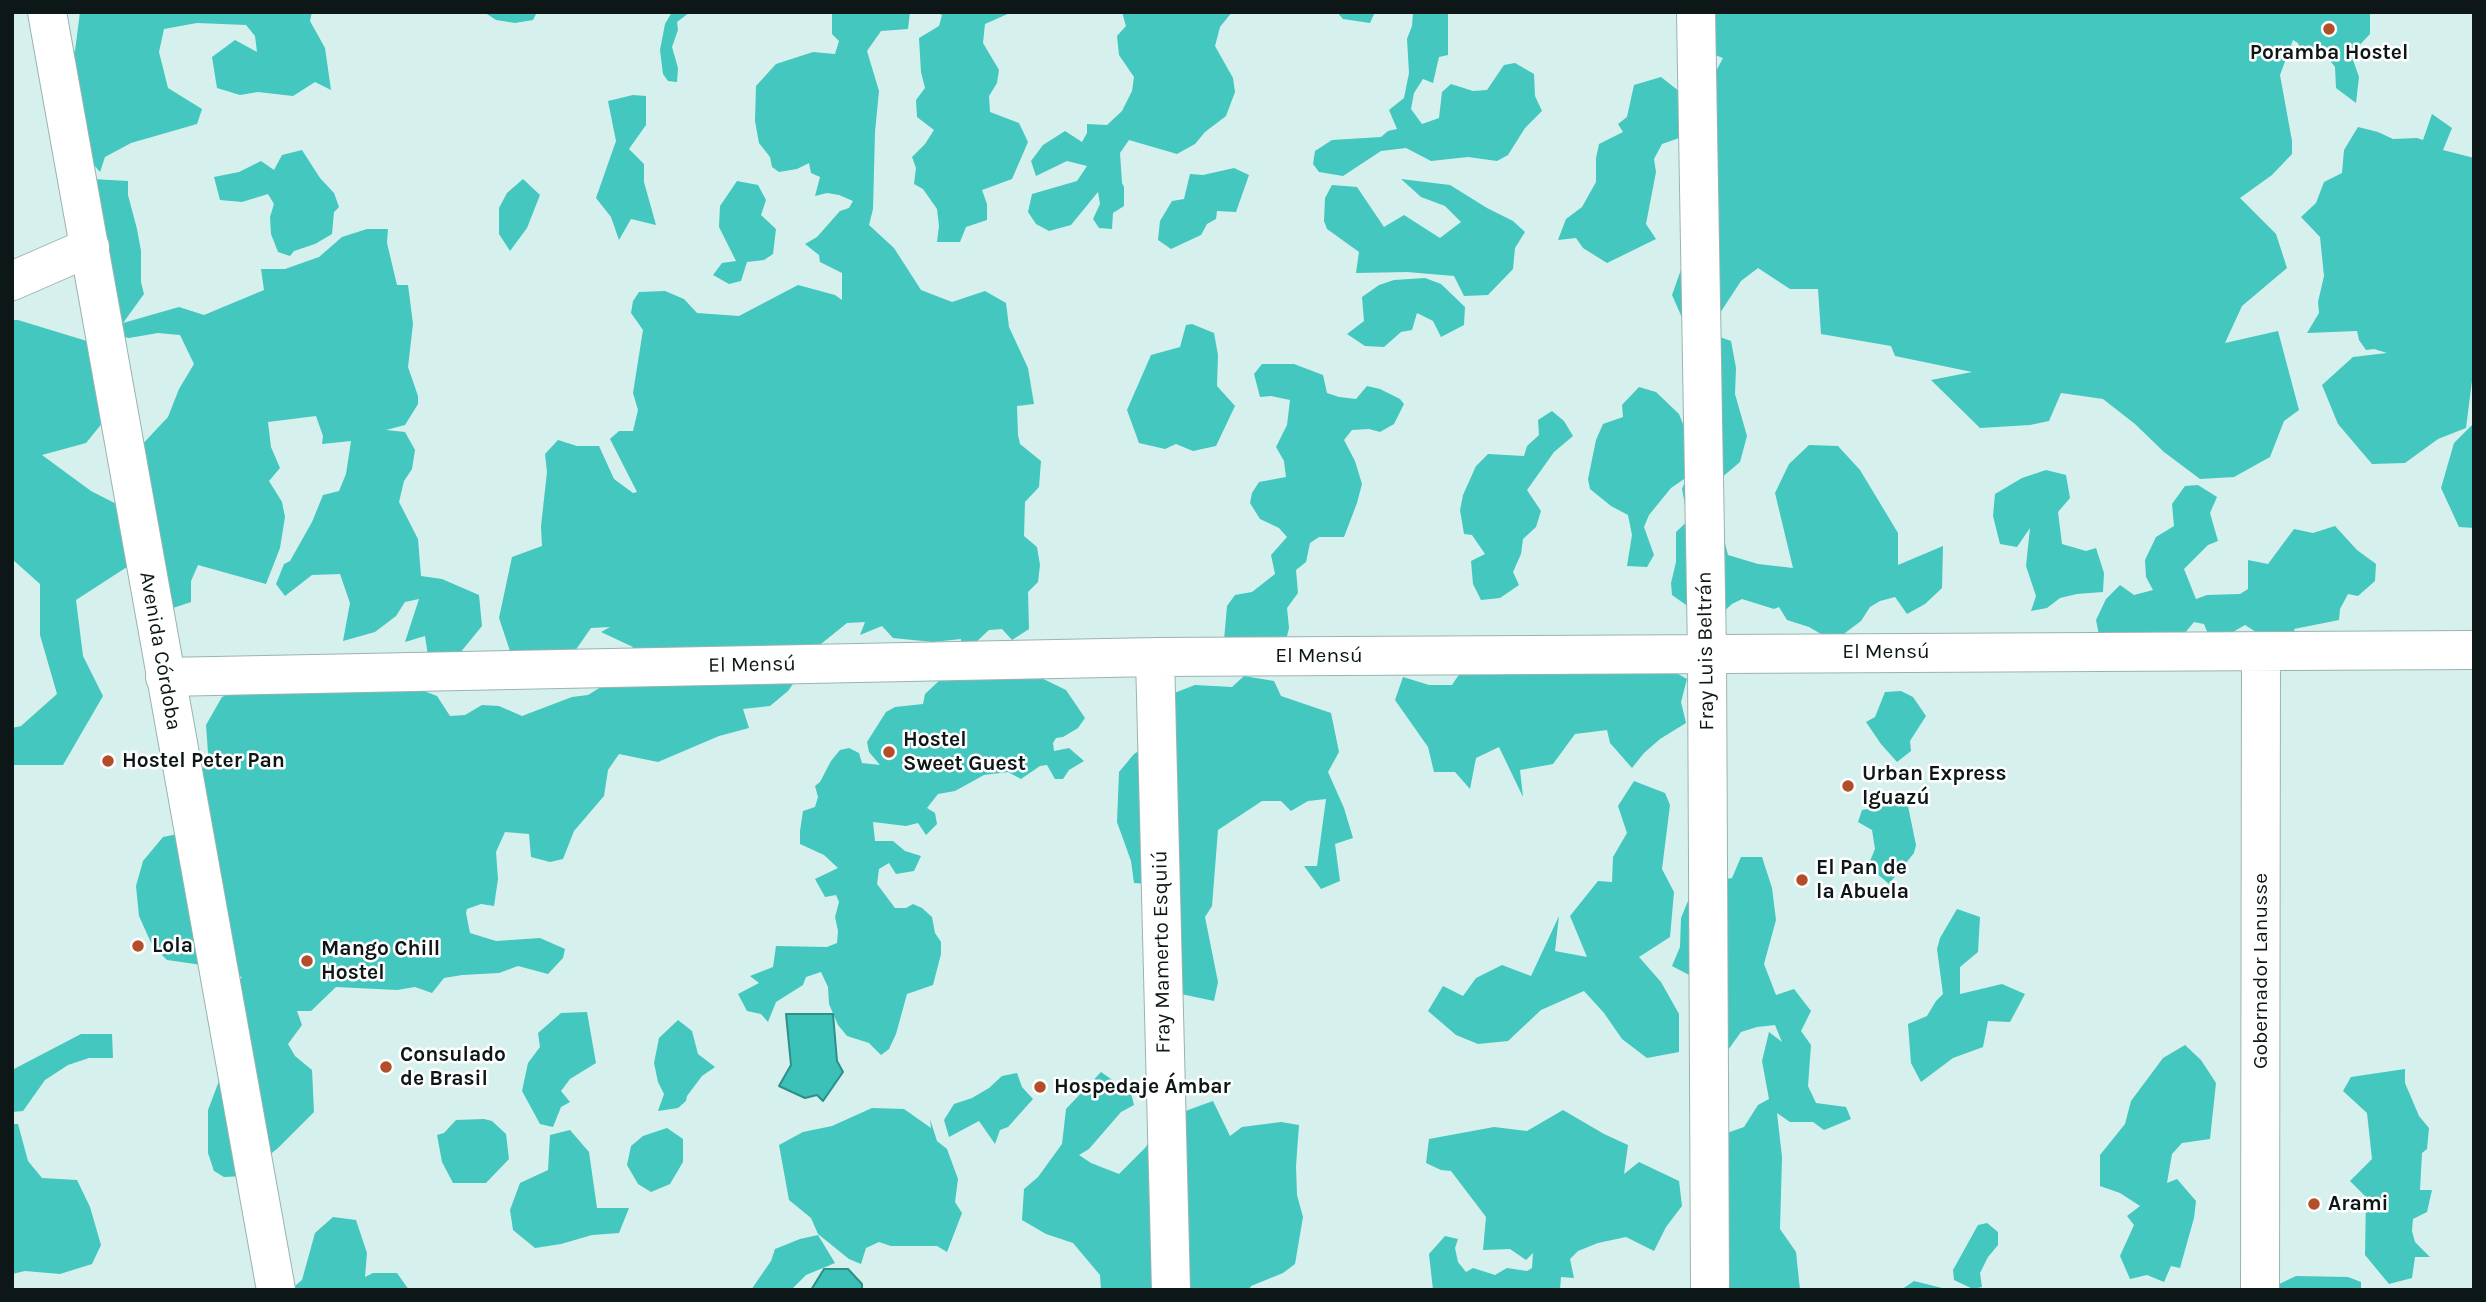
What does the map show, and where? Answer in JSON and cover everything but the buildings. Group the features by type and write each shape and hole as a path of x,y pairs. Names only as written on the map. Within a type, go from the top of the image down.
{"street":[{"name":"Avenida Córdoba","path":"47,12 276,1290"},
{"name":"Fray Luis Beltrán","path":"1696,12 1707,653 1710,1290"},
{"path":"12,281 90,247"},
{"name":"El Mensú","path":"165,677 1155,657 2474,650"},
{"name":"Gobernador Lanusse","path":"2260,1290 2261,652"},
{"name":"Fray Mamerto Esquiú","path":"1155,657 1171,1290"}],"shaded area":[{"path":"80,12 312,12 310,21 325,48 331,90 315,82 293,96 258,92 240,95 217,88 212,57 235,40 257,52 255,36 246,25 197,23 164,29 159,52 168,88 202,109 197,124 131,143 105,157 100,172 69,136 56,63 75,51"},
{"path":"484,12 537,12 533,20 515,23 496,20"},
{"path":"672,12 690,12 677,22 678,30 672,47 678,68 677,82 668,81 663,74 660,50 665,24"},
{"path":"832,12 910,12 908,29 881,31 867,51 879,91 873,209 869,225 894,248 921,290 952,302 985,291 1006,303 1009,327 1028,368 1034,404 1017,406 1018,435 1020,444 1041,461 1039,487 1025,502 1024,536 1037,547 1040,565 1038,582 1028,592 1029,629 1012,640 1002,629 989,630 974,644 961,645 961,639 933,642 893,638 882,626 860,635 865,622 847,623 811,652 788,691 770,706 743,709 749,728 719,736 658,762 619,754 608,770 604,796 574,831 563,859 550,862 531,857 529,834 505,832 496,852 498,879 494,906 481,904 467,909 470,933 496,941 540,938 565,949 563,958 548,974 518,966 499,973 462,975 444,978 432,993 415,987 397,990 336,987 311,1011 297,1011 302,1025 288,1044 295,1056 312,1070 314,1112 278,1148 243,1176 224,1177 214,1171 208,1153 208,1110 219,1081 231,989 242,977 202,965 167,960 152,945 139,916 136,886 143,861 163,837 183,833 208,753 206,725 222,697 233,692 377,673 437,696 450,716 465,715 482,705 499,706 522,716 572,697 588,695 604,685 633,647 601,632 610,627 591,628 570,658 512,657 499,618 512,557 542,546 541,526 547,472 545,454 558,440 577,446 599,446 614,479 633,493 637,492 610,439 619,431 633,431 638,410 633,393 643,330 631,313 633,301 639,292 665,291 684,299 697,313 739,316 798,285 835,295 842,300 842,273 820,262 819,255 805,244 817,237 840,211 849,208 853,201 827,193 815,196 820,177 811,173 809,163 797,169 779,172 772,167 770,157 759,143 755,121 756,86 776,64 813,52 835,54 839,41 832,34"},
{"path":"935,12 1012,12 985,24 983,43 999,70 997,83 989,96 990,112 1019,123 1028,142 1012,179 982,190 987,204 987,220 966,227 960,242 937,242 937,209 923,189 914,184 916,168 912,157 934,130 917,117 916,100 925,88 919,38 939,26 942,15"},
{"path":"1122,12 1232,12 1220,27 1215,46 1233,78 1235,92 1226,116 1205,132 1195,144 1177,154 1129,140 1120,153 1124,206 1113,213 1112,229 1099,228 1093,219 1100,204 1098,192 1071,225 1049,231 1036,224 1028,212 1032,194 1077,181 1087,166 1067,161 1036,176 1031,161 1043,145 1065,131 1082,142 1087,133 1087,124 1107,125 1122,111 1132,91 1134,77 1119,55 1117,36 1126,26"},
{"path":"1337,12 1375,12 1370,23 1343,19"},
{"path":"1413,12 1448,12 1448,55 1439,57 1433,83 1423,79 1414,93 1411,109 1422,124 1439,118 1442,92 1451,84 1473,91 1487,90 1504,65 1515,63 1534,74 1535,96 1542,111 1525,128 1508,155 1497,161 1468,157 1431,161 1406,148 1381,151 1343,176 1319,172 1313,164 1315,151 1332,140 1381,137 1388,131 1397,129 1389,110 1404,98 1409,73 1407,39"},
{"path":"2370,12 2370,34 2351,54 2359,77 2356,103 2336,88 2335,67 2322,50 2302,56 2298,43 2293,40 2280,75 2292,154 2272,175 2240,198 2276,234 2287,268 2242,306 2225,343 2278,331 2299,410 2284,421 2270,457 2234,477 2200,479 2103,399 2061,393 2049,421 1980,428 1931,380 1972,372 1895,356 1891,346 1821,334 1818,289 1790,289 1758,268 1741,281 1718,316 1683,320 1672,295 1699,219 1697,107 1723,58 1696,48 1676,14"},
{"path":"1661,77 1684,95 1682,137 1662,144 1654,159 1656,172 1646,224 1656,239 1607,263 1583,248 1576,238 1558,240 1566,219 1582,207 1596,182 1599,144 1623,132 1618,124 1627,117 1634,85"},
{"path":"633,95 646,96 646,125 629,149 644,164 644,182 656,225 631,219 619,240 611,217 596,198 616,141 608,101"},
{"path":"2432,114 2452,128 2443,150 2474,158 2474,365 2466,428 2438,439 2405,463 2372,464 2338,424 2322,385 2353,357 2387,353 2374,349 2366,350 2357,331 2307,333 2319,313 2318,302 2324,276 2320,237 2301,217 2316,203 2324,182 2342,173 2344,150 2358,127 2393,139 2423,140"},
{"path":"302,150 320,178 334,193 339,207 334,212 332,234 315,244 294,251 290,256 278,252 271,234 270,217 274,204 268,194 242,202 220,200 214,177 239,172 261,161 274,170 282,155"},
{"path":"1234,168 1249,175 1236,212 1217,211 1216,219 1207,224 1201,235 1171,249 1158,240 1160,221 1172,201 1184,199 1190,174 1203,175"},
{"path":"92,179 128,181 128,195 141,251 141,282 144,294 123,323 179,307 204,315 264,290 261,269 285,269 319,257 342,237 367,229 388,229 387,243 397,285 408,285 413,324 408,367 418,396 418,404 405,425 386,430 405,432 415,450 412,469 404,481 399,502 418,539 421,576 442,579 479,595 482,626 455,659 428,656 425,636 405,642 419,599 405,602 396,616 375,632 343,641 350,603 340,574 312,575 285,596 276,584 284,564 290,561 312,522 323,495 339,491 346,474 351,441 322,444 323,436 316,416 268,422 271,447 280,468 269,481 282,502 285,517 280,548 266,584 198,565 191,581 191,602 170,609 137,450 168,417 179,389 194,364 180,335 158,333 129,338 105,334"},
{"path":"523,179 540,195 527,228 510,251 499,234 499,208 507,193"},
{"path":"1401,179 1450,185 1513,221 1525,232 1515,248 1513,269 1488,295 1464,296 1454,276 1407,272 1356,273 1359,252 1327,229 1324,221 1325,198 1332,185 1357,187 1384,227 1404,215 1440,238 1461,222 1445,206 1421,197"},
{"path":"737,181 758,185 766,200 761,215 776,229 773,254 764,260 747,262 741,281 729,284 713,275 722,263 736,261 719,227 720,206"},
{"path":"1425,278 1441,284 1465,307 1464,325 1441,337 1433,321 1417,313 1412,330 1401,332 1384,347 1365,346 1347,334 1364,321 1362,297 1379,285 1394,280"},
{"path":"12,320 90,342 117,405 86,443 42,455 91,491 136,514 130,565 76,600 83,656 103,696 63,765 12,765 12,728 21,726 57,694 40,635 40,584 12,559"},
{"path":"1192,324 1214,333 1218,355 1217,386 1235,406 1216,446 1193,451 1176,444 1165,449 1139,443 1127,410 1151,355 1180,347 1186,325"},
{"path":"1714,335 1731,341 1736,368 1735,394 1747,436 1740,462 1720,479 1716,508 1728,555 1758,564 1793,568 1775,493 1789,464 1809,445 1838,446 1860,470 1898,533 1898,565 1943,546 1942,588 1925,604 1907,614 1895,597 1880,601 1870,607 1861,621 1845,633 1849,640 1828,638 1809,627 1787,620 1779,607 1774,609 1742,599 1720,615 1689,607 1672,595 1671,583 1676,562 1676,532 1694,515 1686,510 1682,489 1687,477 1671,488 1649,515 1644,527 1654,555 1647,567 1627,566 1632,535 1628,515 1611,506 1590,489 1588,479 1596,440 1603,424 1623,417 1622,405 1639,387 1656,392 1679,414 1685,429"},
{"path":"1262,364 1294,364 1323,375 1327,393 1339,397 1356,399 1367,386 1380,389 1400,399 1404,404 1394,424 1380,432 1369,429 1352,430 1344,440 1355,461 1362,484 1357,503 1344,537 1319,537 1310,543 1306,562 1296,570 1298,593 1287,608 1289,628 1284,649 1224,640 1227,606 1235,595 1252,592 1275,574 1271,555 1287,537 1279,528 1260,519 1250,503 1252,493 1259,482 1286,477 1284,461 1276,447 1287,425 1290,400 1260,397 1254,374"},
{"path":"1552,411 1564,421 1573,436 1554,452 1527,490 1541,511 1536,527 1523,539 1521,554 1513,572 1519,585 1500,598 1481,600 1473,584 1471,561 1485,554 1472,535 1464,534 1460,510 1463,495 1476,466 1488,454 1524,456 1527,446 1539,435 1538,420"},
{"path":"2474,423 2474,528 2459,527 2441,488 2454,443"},
{"path":"2046,470 2066,475 2070,498 2058,512 2062,544 2086,551 2096,548 2104,573 2103,592 2060,598 2047,608 2031,611 2036,596 2026,566 2030,528 2017,547 2000,544 1993,516 1995,494 2022,478"},
{"path":"2198,485 2217,497 2210,513 2218,541 2208,545 2184,569 2196,599 2207,595 2240,594 2248,589 2248,560 2268,564 2294,529 2313,533 2335,526 2357,550 2376,564 2375,581 2358,596 2348,594 2340,609 2339,620 2294,629 2298,640 2259,634 2245,625 2210,639 2204,624 2194,622 2184,634 2099,635 2096,620 2106,599 2120,585 2134,595 2153,590 2146,577 2145,560 2156,537 2174,526 2172,504 2185,486"},
{"path":"994,655 1066,690 1085,718 1078,728 1056,738 1053,743 1054,751 1069,748 1084,761 1069,770 1063,779 1055,779 1047,765 1040,766 1021,779 1008,772 984,775 955,791 938,794 927,808 935,813 937,824 926,835 918,823 906,826 873,822 875,841 893,841 905,851 921,856 914,871 896,874 889,863 879,869 877,884 895,908 906,908 913,904 932,917 935,933 941,942 941,954 933,985 907,994 889,1049 881,1055 869,1043 847,1036 838,1025 829,1004 828,987 821,972 806,977 803,985 776,1002 768,1022 761,1014 747,1011 738,994 759,983 750,976 773,967 776,946 827,947 837,943 835,917 839,902 836,895 825,897 815,879 838,868 824,855 800,844 803,811 815,807 818,797 815,786 831,761 840,750 849,748 859,753 862,763 880,765 869,752 867,742 886,712 895,707 923,704 925,694 940,680"},
{"path":"1464,667 1671,670 1687,679 1681,702 1686,723 1660,739 1632,768 1610,743 1607,730 1575,734 1553,764 1520,770 1523,797 1499,747 1476,758 1470,789 1455,772 1434,772 1428,747 1395,700 1403,677 1429,685 1452,685"},
{"path":"1244,676 1274,681 1281,696 1331,713 1339,752 1328,772 1344,808 1353,838 1335,844 1340,881 1321,889 1304,866 1317,866 1326,799 1308,801 1291,811 1281,801 1262,801 1218,830 1212,906 1205,917 1218,982 1214,1001 1181,994 1160,885 1134,883 1131,861 1117,822 1119,772 1134,754 1157,739 1156,700 1195,685 1232,687"},
{"path":"1901,691 1913,697 1926,716 1910,741 1911,751 1897,762 1866,722 1875,717 1885,692"},
{"path":"1634,781 1665,793 1670,805 1662,869 1674,892 1670,937 1639,957 1661,982 1679,1014 1679,1052 1647,1058 1622,1039 1584,991 1541,1010 1508,1041 1478,1044 1456,1035 1428,1011 1443,986 1463,996 1476,978 1502,965 1531,976 1559,916 1555,951 1587,957 1570,916 1598,881 1612,882 1613,857 1627,833 1618,806"},
{"path":"1895,797 1908,806 1916,845 1914,853 1889,884 1868,866 1875,849 1872,830 1858,822 1862,810 1891,805"},
{"path":"1741,857 1762,857 1772,888 1776,920 1764,964 1776,995 1794,989 1811,1011 1801,1031 1811,1045 1808,1086 1816,1103 1846,1107 1851,1119 1824,1130 1813,1122 1790,1122 1777,1113 1782,1157 1780,1229 1796,1252 1800,1290 1715,1290 1727,1133 1744,1127 1758,1105 1769,1099 1762,1061 1769,1032 1782,1042 1775,1025 1757,1027 1741,1032 1728,1050 1691,976 1672,966 1680,947 1681,918 1695,884 1732,878"},
{"path":"1957,909 1980,917 1978,952 1960,967 1960,994 2002,984 2025,994 2010,1022 1988,1021 1983,1047 1953,1058 1921,1082 1911,1063 1908,1024 1927,1016 1943,994 1937,949 1940,938"},
{"path":"587,1012 596,1063 570,1079 561,1091 570,1102 561,1107 553,1127 540,1124 522,1091 528,1063 540,1047 538,1033 561,1013"},
{"path":"786,1014 833,1014 837,1061 843,1072 823,1101 817,1095 805,1098 779,1086 791,1065"},
{"path":"678,1020 692,1031 698,1054 715,1067 702,1076 686,1101 678,1108 658,1111 664,1094 654,1063 659,1038"},
{"path":"81,1034 112,1034 113,1058 89,1058 68,1065 45,1080 23,1111 12,1112 12,1070"},
{"path":"2185,1045 2201,1060 2216,1083 2210,1139 2182,1143 2172,1154 2167,1183 2177,1179 2196,1201 2194,1218 2180,1268 2171,1266 2164,1282 2147,1275 2130,1279 2120,1256 2134,1225 2127,1216 2140,1206 2120,1193 2100,1186 2100,1155 2125,1124 2131,1101 2163,1058"},
{"path":"2405,1069 2405,1083 2419,1116 2429,1128 2427,1149 2422,1153 2420,1190 2432,1190 2427,1212 2413,1219 2412,1231 2415,1242 2430,1257 2415,1257 2412,1278 2389,1284 2365,1255 2366,1197 2350,1181 2372,1159 2367,1113 2343,1091 2351,1077"},
{"path":"1101,1072 1131,1093 1134,1105 1121,1112 1089,1149 1079,1155 1119,1174 1145,1148 1166,1118 1213,1101 1230,1136 1242,1127 1281,1122 1299,1125 1297,1195 1303,1217 1295,1264 1283,1273 1251,1286 1249,1290 1101,1290 1100,1275 1073,1243 1046,1234 1022,1220 1024,1189 1038,1177 1062,1144 1066,1109"},
{"path":"1017,1073 1022,1087 1033,1099 1008,1127 1000,1130 995,1144 979,1121 949,1137 944,1120 954,1104 972,1098 1002,1076"},
{"path":"872,1108 904,1109 931,1128 930,1119 937,1141 947,1149 958,1179 955,1202 962,1213 947,1252 937,1246 891,1246 879,1242 866,1248 861,1264 849,1259 818,1234 811,1218 789,1200 779,1145 803,1132 832,1126"},
{"path":"1563,1110 1628,1145 1624,1174 1639,1162 1679,1181 1682,1206 1666,1227 1654,1251 1626,1237 1578,1251 1570,1259 1574,1278 1561,1277 1560,1290 1433,1290 1429,1254 1445,1236 1458,1239 1455,1248 1458,1262 1466,1272 1473,1268 1495,1275 1507,1268 1527,1271 1532,1268 1533,1253 1526,1260 1510,1249 1483,1250 1486,1217 1451,1171 1426,1163 1429,1139 1494,1127 1527,1131"},
{"path":"456,1120 492,1121 506,1134 509,1159 486,1183 453,1183 442,1162 437,1135 444,1133"},
{"path":"12,1124 18,1124 28,1161 42,1178 77,1180 90,1207 101,1245 92,1264 60,1274 25,1271 12,1274"},
{"path":"667,1128 683,1139 683,1162 670,1184 651,1192 638,1184 627,1165 631,1146 643,1136"},
{"path":"570,1130 589,1152 597,1208 629,1208 619,1233 592,1235 535,1248 513,1230 510,1210 520,1183 548,1170 550,1135"},
{"path":"333,1217 356,1220 367,1253 365,1277 373,1273 397,1273 409,1290 290,1290 302,1280 315,1233"},
{"path":"1987,1223 1998,1232 1998,1245 1980,1273 1982,1287 1973,1289 1954,1280 1953,1270 1978,1225"},
{"path":"818,1235 835,1263 806,1275 791,1290 751,1290 771,1261 775,1249"},
{"path":"824,1269 848,1269 862,1284 862,1290 811,1290"},
{"path":"2296,1276 2348,1277 2361,1282 2361,1290 2276,1290 2275,1286"},
{"path":"1914,1281 1950,1290 1901,1290"}],"place":[{"name":"Poramba Hostel","path":"2329,29"},
{"name":"Hostel Sweet Guest","path":"889,752"},
{"name":"Hostel Peter Pan","path":"108,761"},
{"name":"Urban Express Iguazú","path":"1848,786"},
{"name":"El Pan de la Abuela","path":"1802,880"},
{"name":"Lola","path":"138,946"},
{"name":"Mango Chill Hostel","path":"307,961"},
{"name":"Consulado de Brasil","path":"386,1067"},
{"name":"Hospedaje Ámbar","path":"1040,1087"},
{"name":"Arami","path":"2314,1204"}]}
